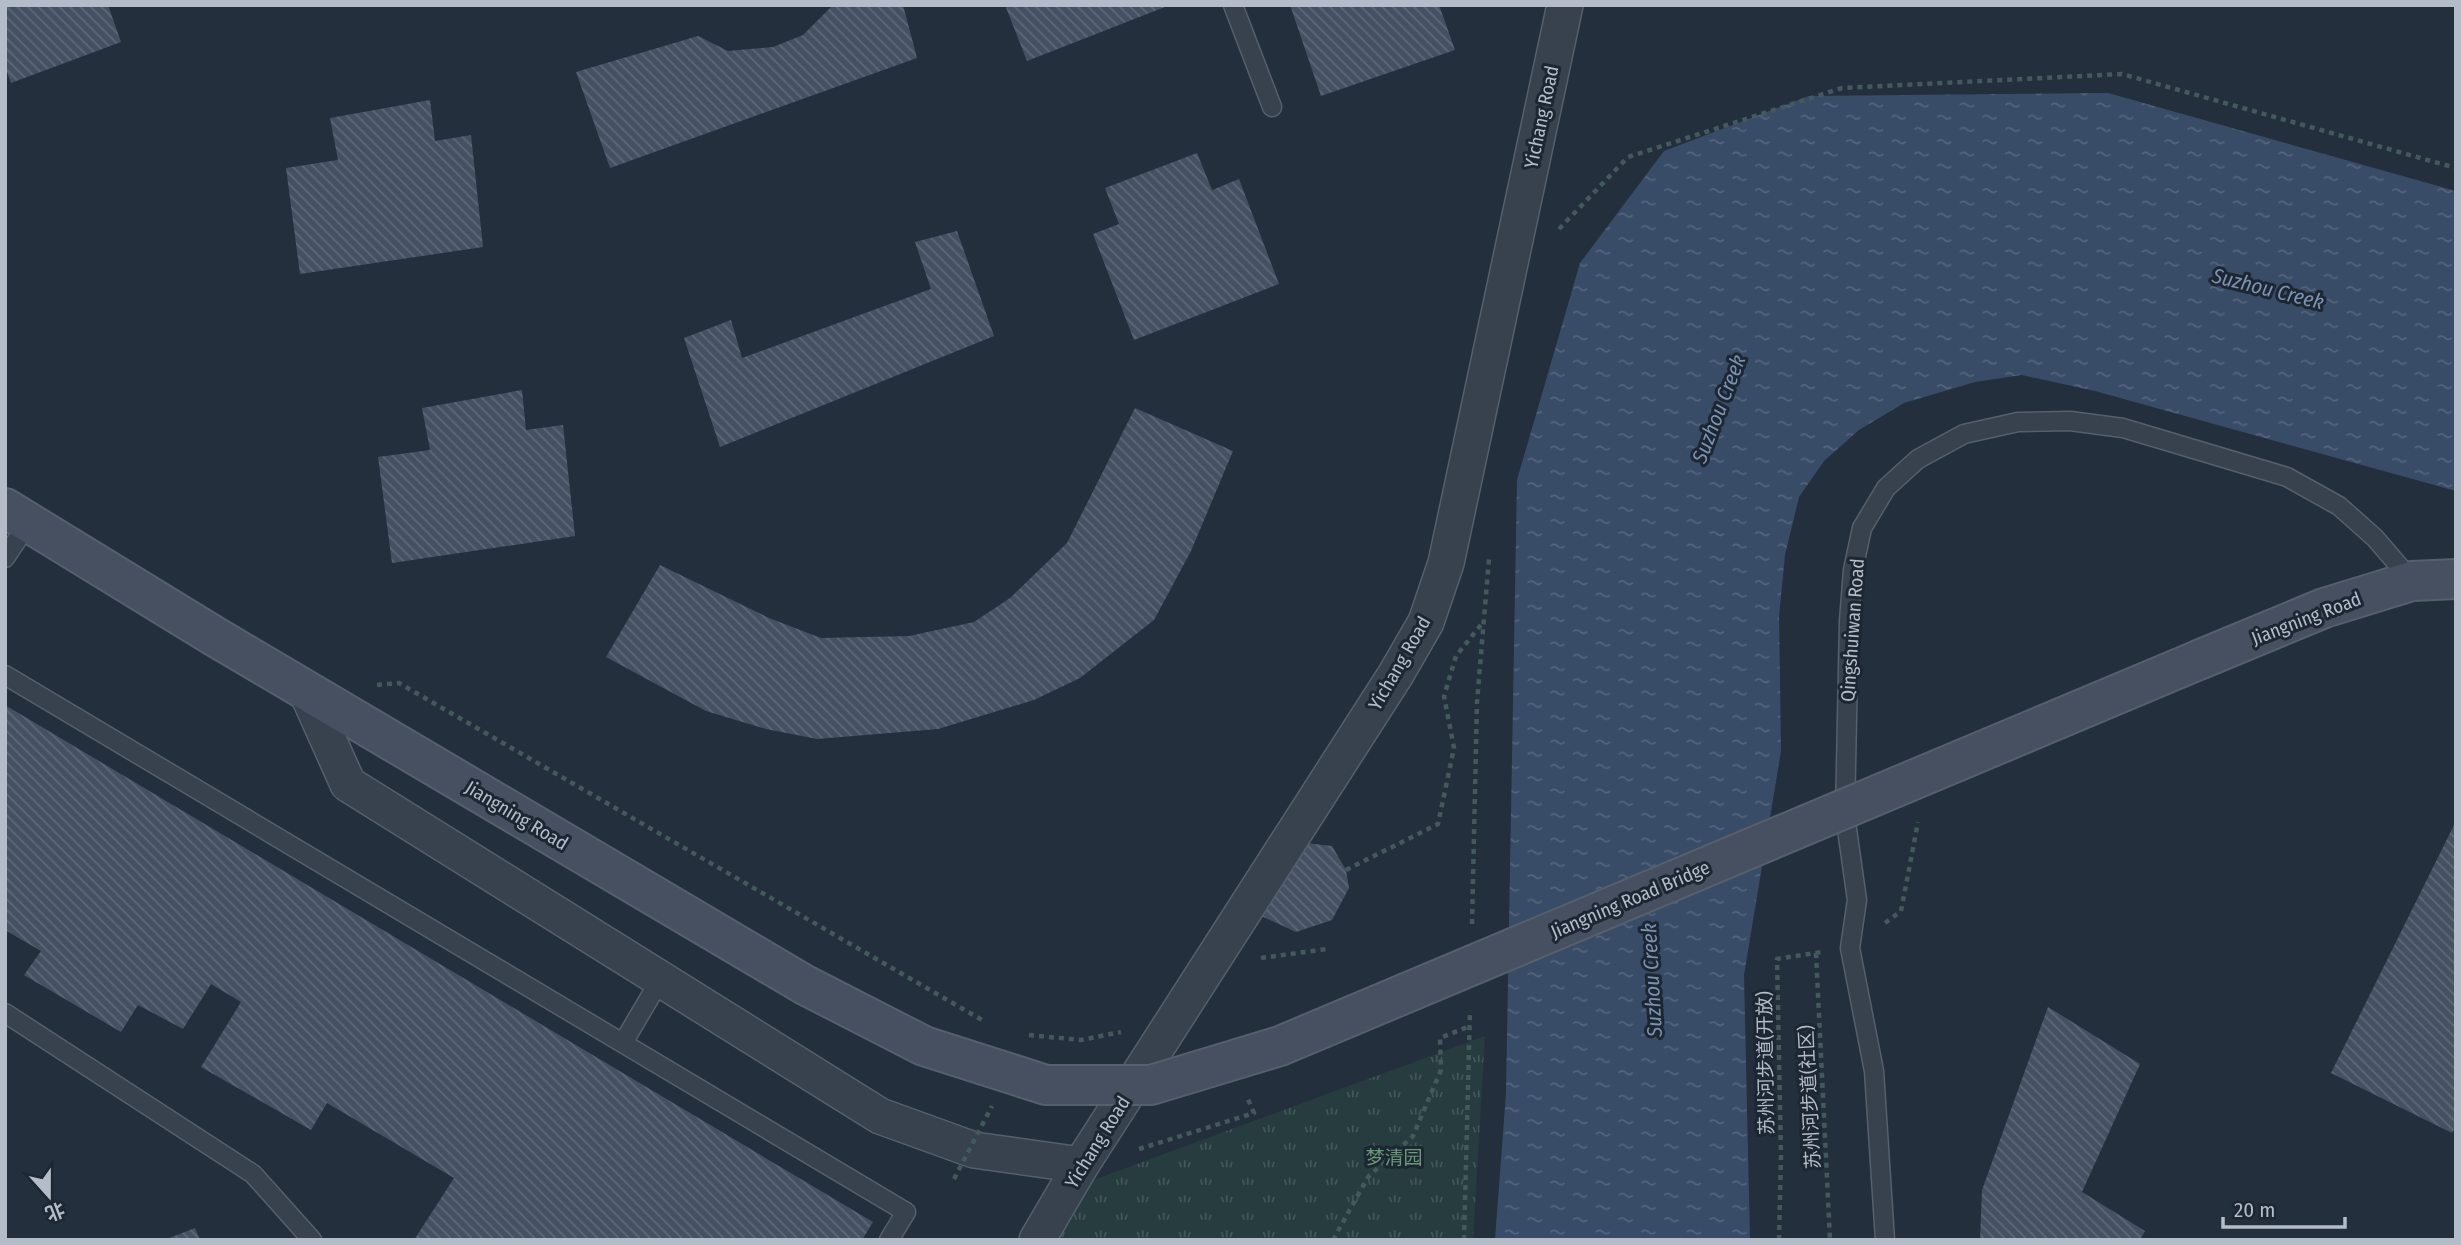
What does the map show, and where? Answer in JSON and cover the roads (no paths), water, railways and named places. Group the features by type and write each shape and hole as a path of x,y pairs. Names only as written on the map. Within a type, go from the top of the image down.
{"main road":[{"name":"Jiangning Road","path":"17,515 306,690 805,985 924,1046 1046,1085"},
{"name":"Jiangning Road","path":"2201,659 2324,608 2412,581 2456,579"},
{"name":"Jiangning Road Bridge","path":"1046,1085 1151,1085 1280,1046 2201,659"}],"street":[{"name":"Yichang Road","path":"1037,1240 1081,1165 1396,674 1426,622 1446,563 1565,5"},
{"path":"306,690 348,785 880,1116 974,1150 1081,1165"}],"lane":[{"path":"1233,5 1272,107"},
{"name":"Qingshuiwan Road","path":"1885,1240 1874,1071 1850,948 1857,900 1845,815 1849,621 1853,570 1862,528 1886,488 1918,458 1964,434 2018,422 2070,421 2123,428 2287,477 2339,506 2375,538 2412,581"},
{"path":"5,558 17,515"},
{"path":"5,675 906,1212 889,1240"},
{"path":"623,1043 660,980"},
{"path":"5,1013 253,1174 313,1240"}],"water":[{"name":"Suzhou Creek","path":"2108,93 2456,191 2456,491 2095,391 2022,375 1975,382 1904,403 1859,430 1824,461 1799,497 1785,555 1779,616 1781,751 1744,975 1750,1240 1495,1240 1506,1093 1517,480 1580,263 1664,151 1809,96"}],"park label":[{"name":"梦清园","path":"1394,1157"}]}
